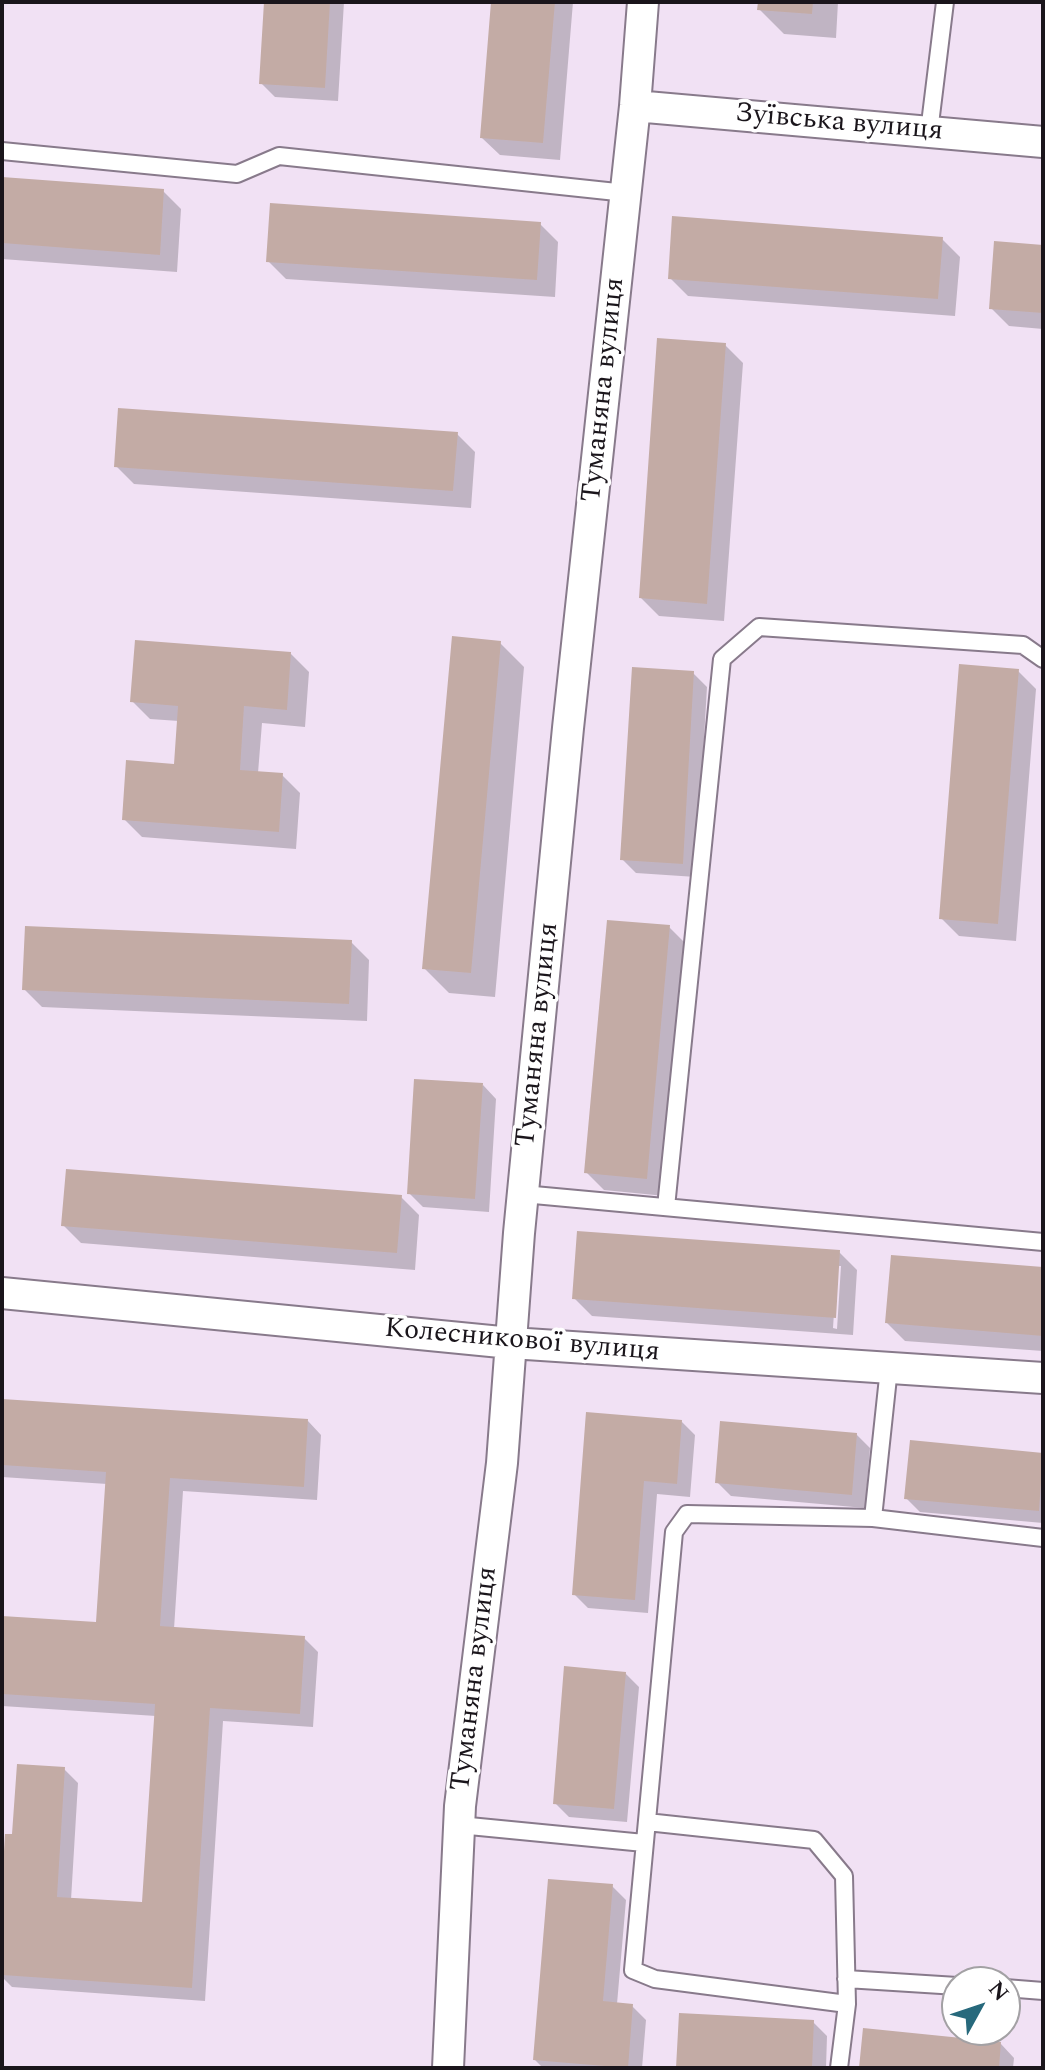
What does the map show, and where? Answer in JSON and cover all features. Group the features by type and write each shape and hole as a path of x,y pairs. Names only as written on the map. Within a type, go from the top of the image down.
{"street":[{"name":"Туманяна вулиця","path":"448,2068 459,1825 502,1463 523,1194 570,712 635,106 643,2"},
{"name":"Зуївська вулиця","path":"635,106 1043,142"},
{"name":"Колесникової вулиця","path":"2,1293 511,1343 1043,1378"}],"lane":[{"path":"929,132 945,2"},
{"path":"2,151 237,174 279,156 626,193"},
{"path":"666,1207 722,659 759,627 1023,645 1043,659"},
{"path":"523,1194 1043,1242"},
{"path":"873,1518 889,1368"},
{"path":"847,2004 655,1979 633,1970 674,1532 687,1514 873,1518 1043,1538"},
{"path":"647,1822 814,1840 844,1876 847,2004 839,2068"},
{"path":"459,1825 644,1843"},
{"path":"846,1979 941,1985"},
{"path":"1021,1989 1043,1991"}],"building":[{"path":"264,2 330,2 325,88 259,84"},
{"path":"491,2 555,2 543,143 480,138"},
{"path":"758,2 813,2 812,14 757,10"},
{"path":"2,177 164,189 160,255 2,243"},
{"path":"270,203 541,222 537,280 266,262"},
{"path":"672,216 943,237 938,299 668,279"},
{"path":"994,241 1043,245 1043,313 989,309"},
{"path":"657,338 726,343 707,604 639,598"},
{"path":"118,408 458,432 453,491 114,467"},
{"path":"452,636 501,641 471,973 422,969"},
{"path":"135,640 291,652 287,710 244,706 240,770 283,773 279,832 122,820 126,760 174,764 178,706 130,702"},
{"path":"959,664 1019,669 998,924 939,919"},
{"path":"632,667 694,671 683,864 620,860"},
{"path":"607,920 670,925 647,1179 584,1173"},
{"path":"25,926 352,940 349,1004 22,990"},
{"path":"414,1079 483,1083 475,1199 407,1194"},
{"path":"66,1169 402,1195 397,1253 61,1226"},
{"path":"577,1231 840,1250 836,1318 572,1299"},
{"path":"891,1255 1043,1267 1043,1336 885,1323"},
{"path":"2,1399 308,1419 304,1487 170,1478 160,1626 305,1636 300,1714 210,1708 192,1988 2,1975 5,1834 12,1834 17,1764 65,1767 57,1897 142,1902 155,1704 2,1694 2,1616 96,1622 106,1472 2,1465"},
{"path":"586,1412 682,1420 677,1484 644,1481 635,1600 572,1595"},
{"path":"720,1421 857,1433 852,1495 715,1483"},
{"path":"910,1440 1043,1453 1039,1511 904,1499"},
{"path":"564,1666 626,1672 614,1809 553,1804"},
{"path":"548,1879 613,1884 603,2001 633,2004 628,2068 533,2060"},
{"path":"679,2013 814,2020 812,2068 676,2068"},
{"path":"863,2028 941,2036 941,2046 1001,2046 999,2068 859,2068"}]}
